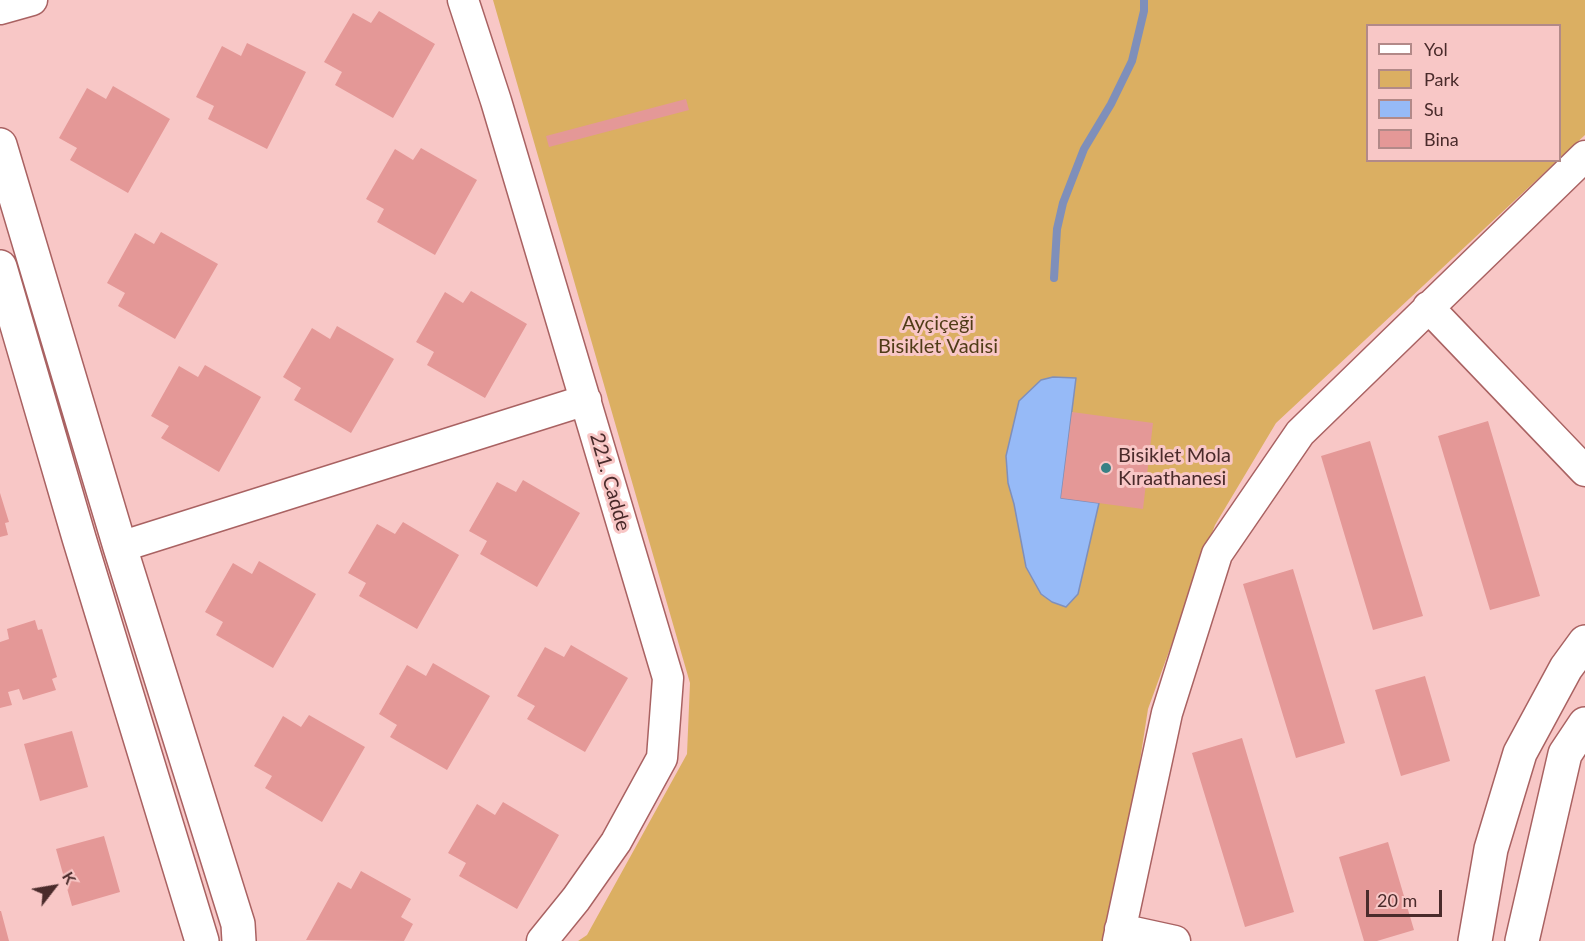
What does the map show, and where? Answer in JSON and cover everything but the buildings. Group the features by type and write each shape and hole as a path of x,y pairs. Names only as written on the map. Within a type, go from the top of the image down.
{"street":[{"path":"0,9 32,0"},
{"name":"221. Cadde","path":"463,0 496,101 668,678 662,758 616,842 576,899 542,941"},
{"path":"0,145 120,547 238,924 239,941"},
{"path":"1175,941 1119,935 1167,712 1217,554 1300,433 1585,156"},
{"path":"0,267 79,538 202,941"},
{"path":"1428,307 1585,471"},
{"path":"120,547 586,400"},
{"path":"1475,941 1491,849 1520,753 1566,668 1585,642"},
{"path":"1522,941 1566,754 1585,724"}],"green space":[{"name":"Ayçiçeği Bisiklet Vadisi","path":"493,0 1585,0 1585,135 1561,157 1561,24 1366,24 1366,162 1556,162 1276,423 1215,525 1148,709 1125,857 1105,941 578,941 587,935 687,754 690,683"}],"water":[{"path":"1053,377 1076,378 1061,498 1099,503 1078,594 1066,607 1052,602 1041,594 1026,567 1008,483 1006,456 1019,401 1041,380"}],"waterway":[{"path":"1054,278 1057,229 1063,203 1084,149 1111,104 1132,61 1144,11 1144,0"}],"place":[{"name":"Bisiklet Mola Kıraathanesi","path":"1106,468"}]}
